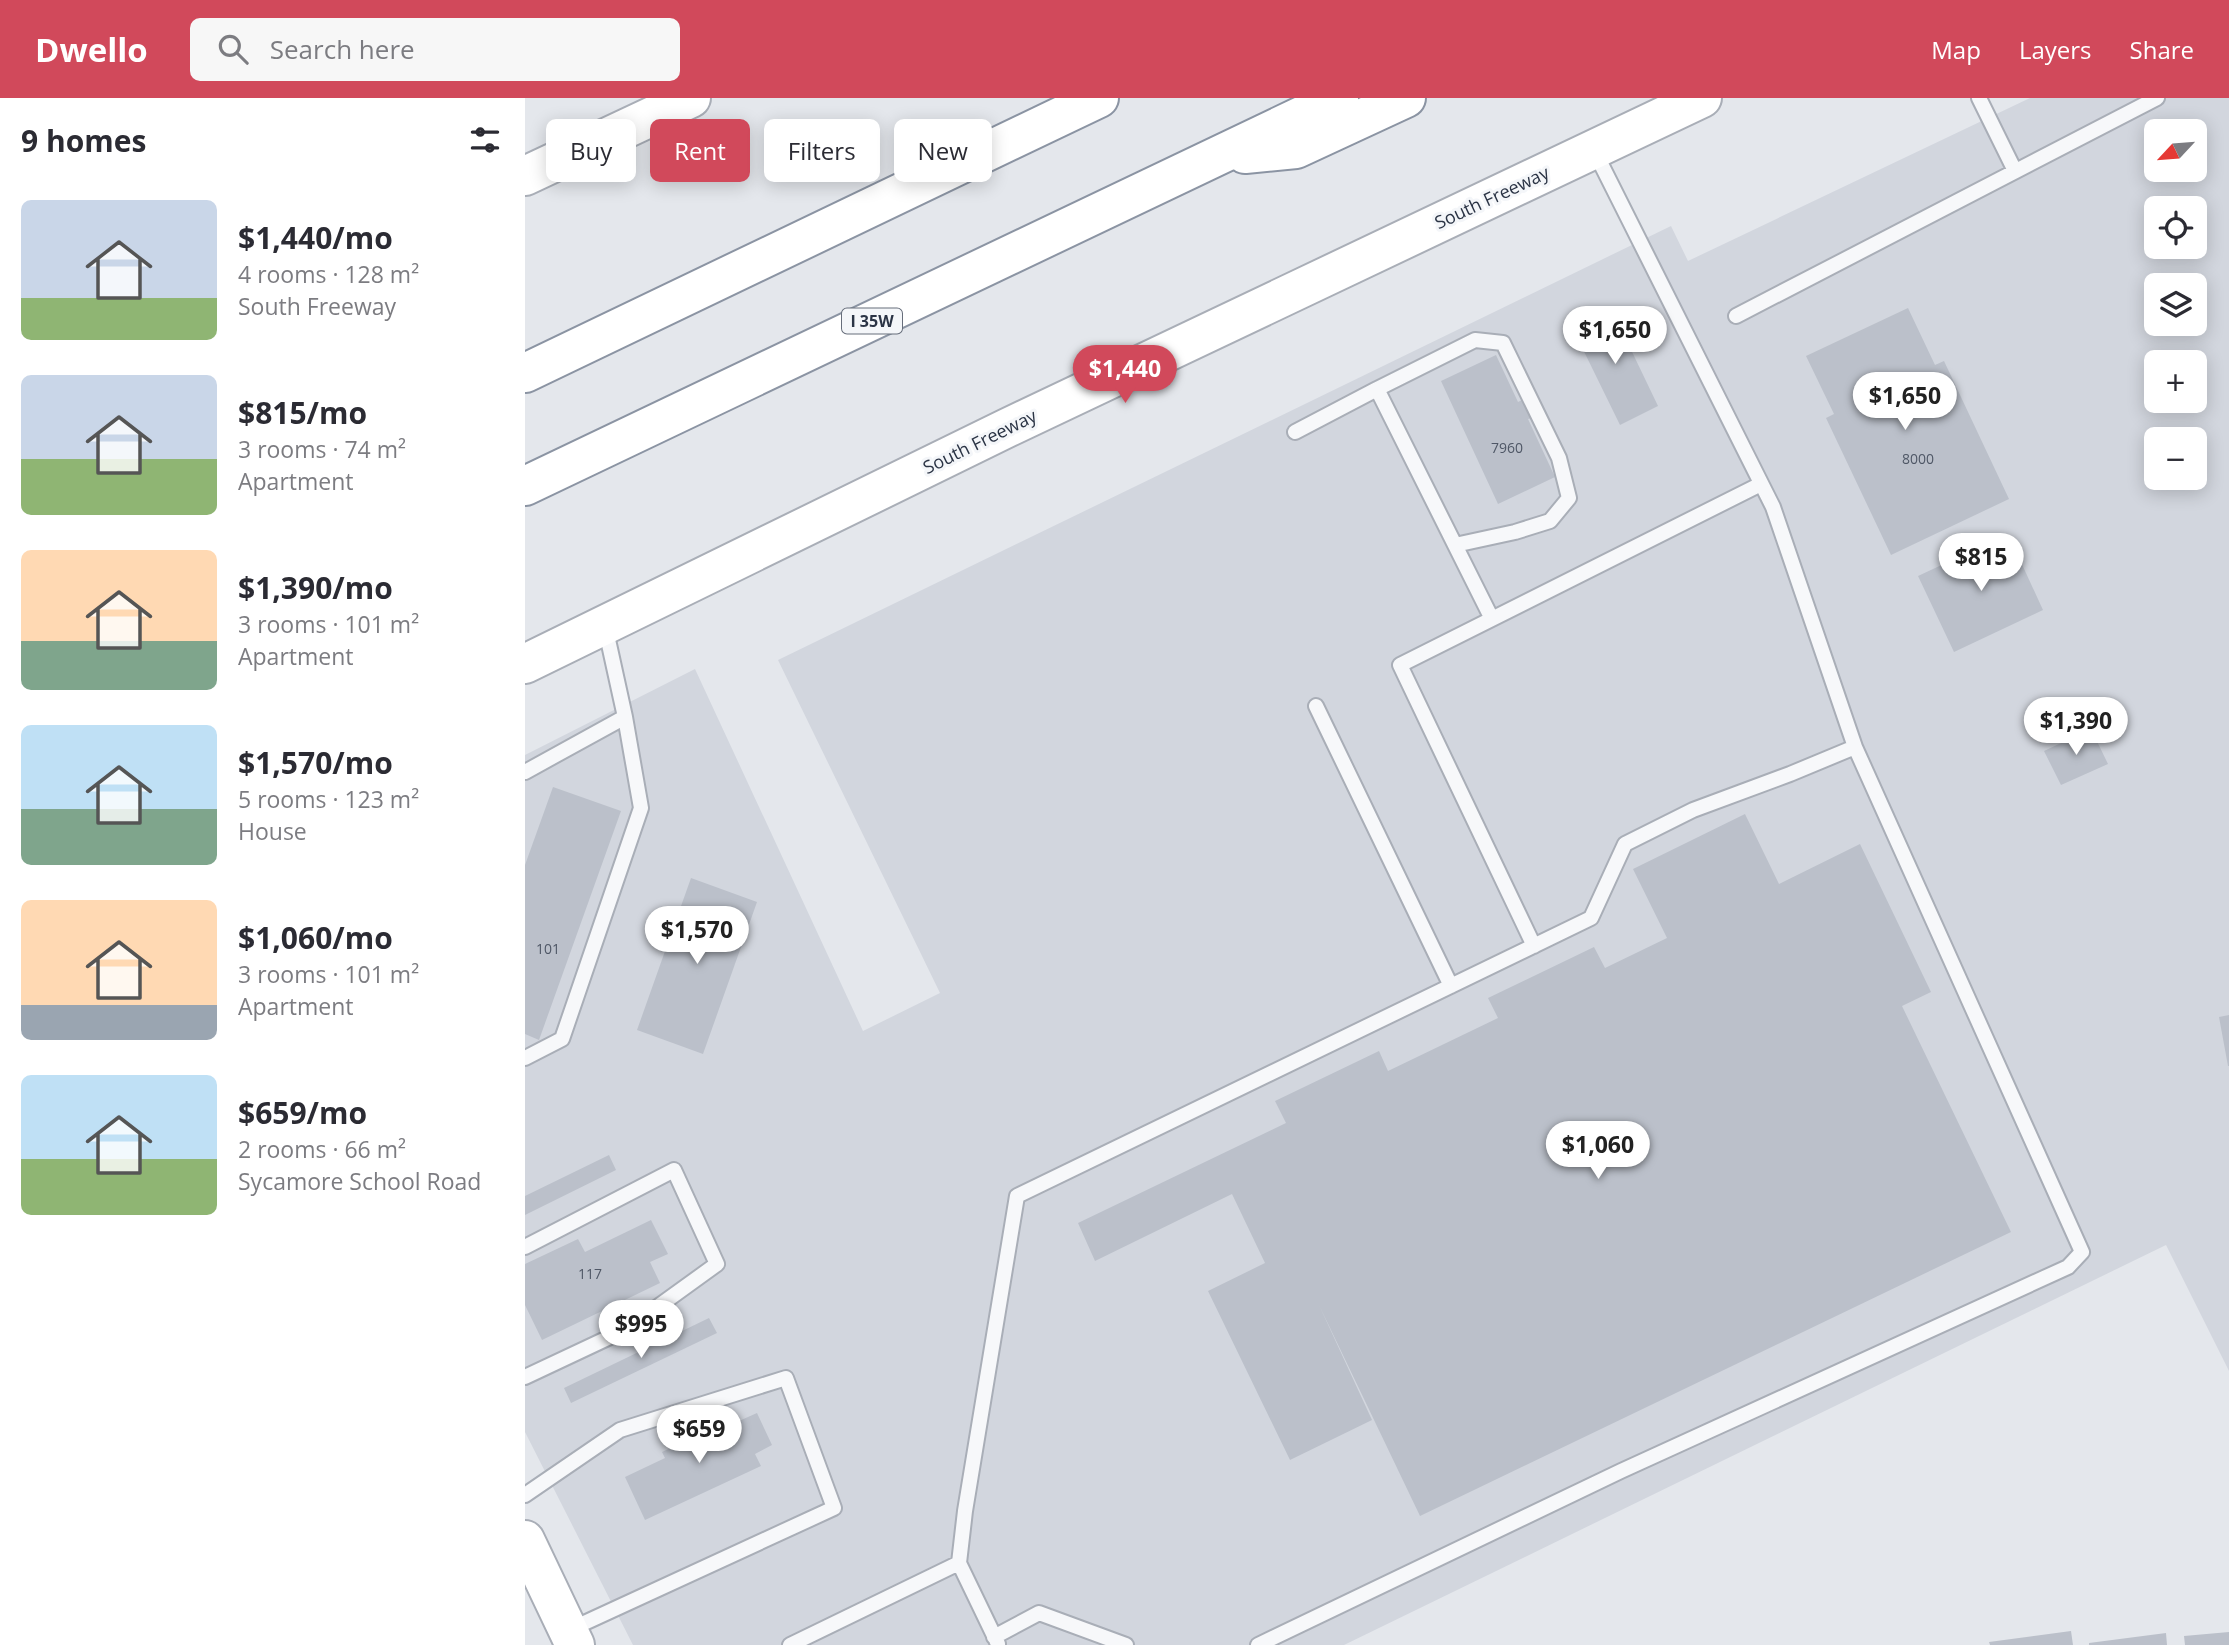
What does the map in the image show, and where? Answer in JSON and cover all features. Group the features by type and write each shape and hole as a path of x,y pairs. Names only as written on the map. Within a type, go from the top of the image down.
{"main road":[{"path":"525,176 691,98"},
{"path":"525,373 1099,98"},
{"name":"I 35W","path":"525,486 1339,98"},
{"path":"1219,157 1296,149 1406,98"},
{"name":"South Freeway","path":"525,664 1007,428 1702,98"},
{"path":"525,1541 571,1638"}],"lane":[{"path":"1979,98 2015,171"},
{"path":"1736,316 2157,98"},
{"path":"1258,1645 1622,1471 2068,1267 2082,1252 1855,747 1773,507 1594,149"},
{"path":"1295,432 1475,340 1503,343 1559,458 1569,498 1550,521 1455,545"},
{"path":"1377,389 1492,619"},
{"path":"1534,947 1400,665 1761,484"},
{"path":"525,1058 562,1039 641,808 605,626"},
{"path":"1316,706 1451,986"},
{"path":"525,772 625,718"},
{"path":"1126,1645 1039,1613 996,1641 959,1563 965,1511 1017,1196 1591,918 1625,844 1693,810 1855,747"},
{"path":"525,1247 674,1170 717,1264 627,1329 525,1377"},
{"path":"525,1495 620,1430 786,1378 834,1508 571,1638"},
{"path":"790,1645 959,1563"}],"shaded area":[{"path":"2030,98 2229,98 2229,1371 2166,1245 1344,1645 633,1645 525,1432 525,755 695,669 863,1031 940,993 778,660 1671,226 1688,261"}],"building":[{"path":"1611,308 1658,406 1620,425 1572,327"},
{"path":"1908,308 1935,365 1944,361 2009,499 1891,555 1826,418 1834,414 1806,356"},
{"path":"1496,355 1518,402 1526,398 1535,417 1528,419 1555,477 1498,504 1441,381"},
{"path":"2008,534 2043,610 1954,652 1918,576"},
{"path":"2091,729 2108,764 2061,785 2044,751"},
{"path":"553,787 621,811 539,1040 525,1034 525,865"},
{"path":"1745,814 1779,884 1860,844 1931,992 1902,1006 2011,1232 1420,1516 1319,1305 1372,1420 1290,1460 1208,1291 1265,1263 1232,1194 1095,1261 1078,1223 1286,1123 1275,1101 1379,1051 1388,1071 1498,1018 1488,998 1594,947 1605,968 1667,938 1633,869"},
{"path":"691,878 757,902 703,1054 637,1030"},
{"path":"2229,1015 2229,1066 2228,1066 2219,1017"},
{"path":"609,1155 616,1170 525,1215 525,1196"},
{"path":"651,1220 668,1254 650,1262 660,1283 542,1340 525,1305 525,1264 578,1239 585,1252"},
{"path":"709,1318 717,1333 571,1403 564,1388"},
{"path":"757,1413 772,1445 755,1454 761,1466 645,1520 625,1477 665,1458 662,1452 737,1417 739,1421"},
{"path":"2071,1631 2073,1645 1990,1645 1989,1642"},
{"path":"2229,1632 2229,1645 2185,1645 2184,1636"},
{"path":"2166,1633 2167,1645 2089,1645 2089,1643"}]}
